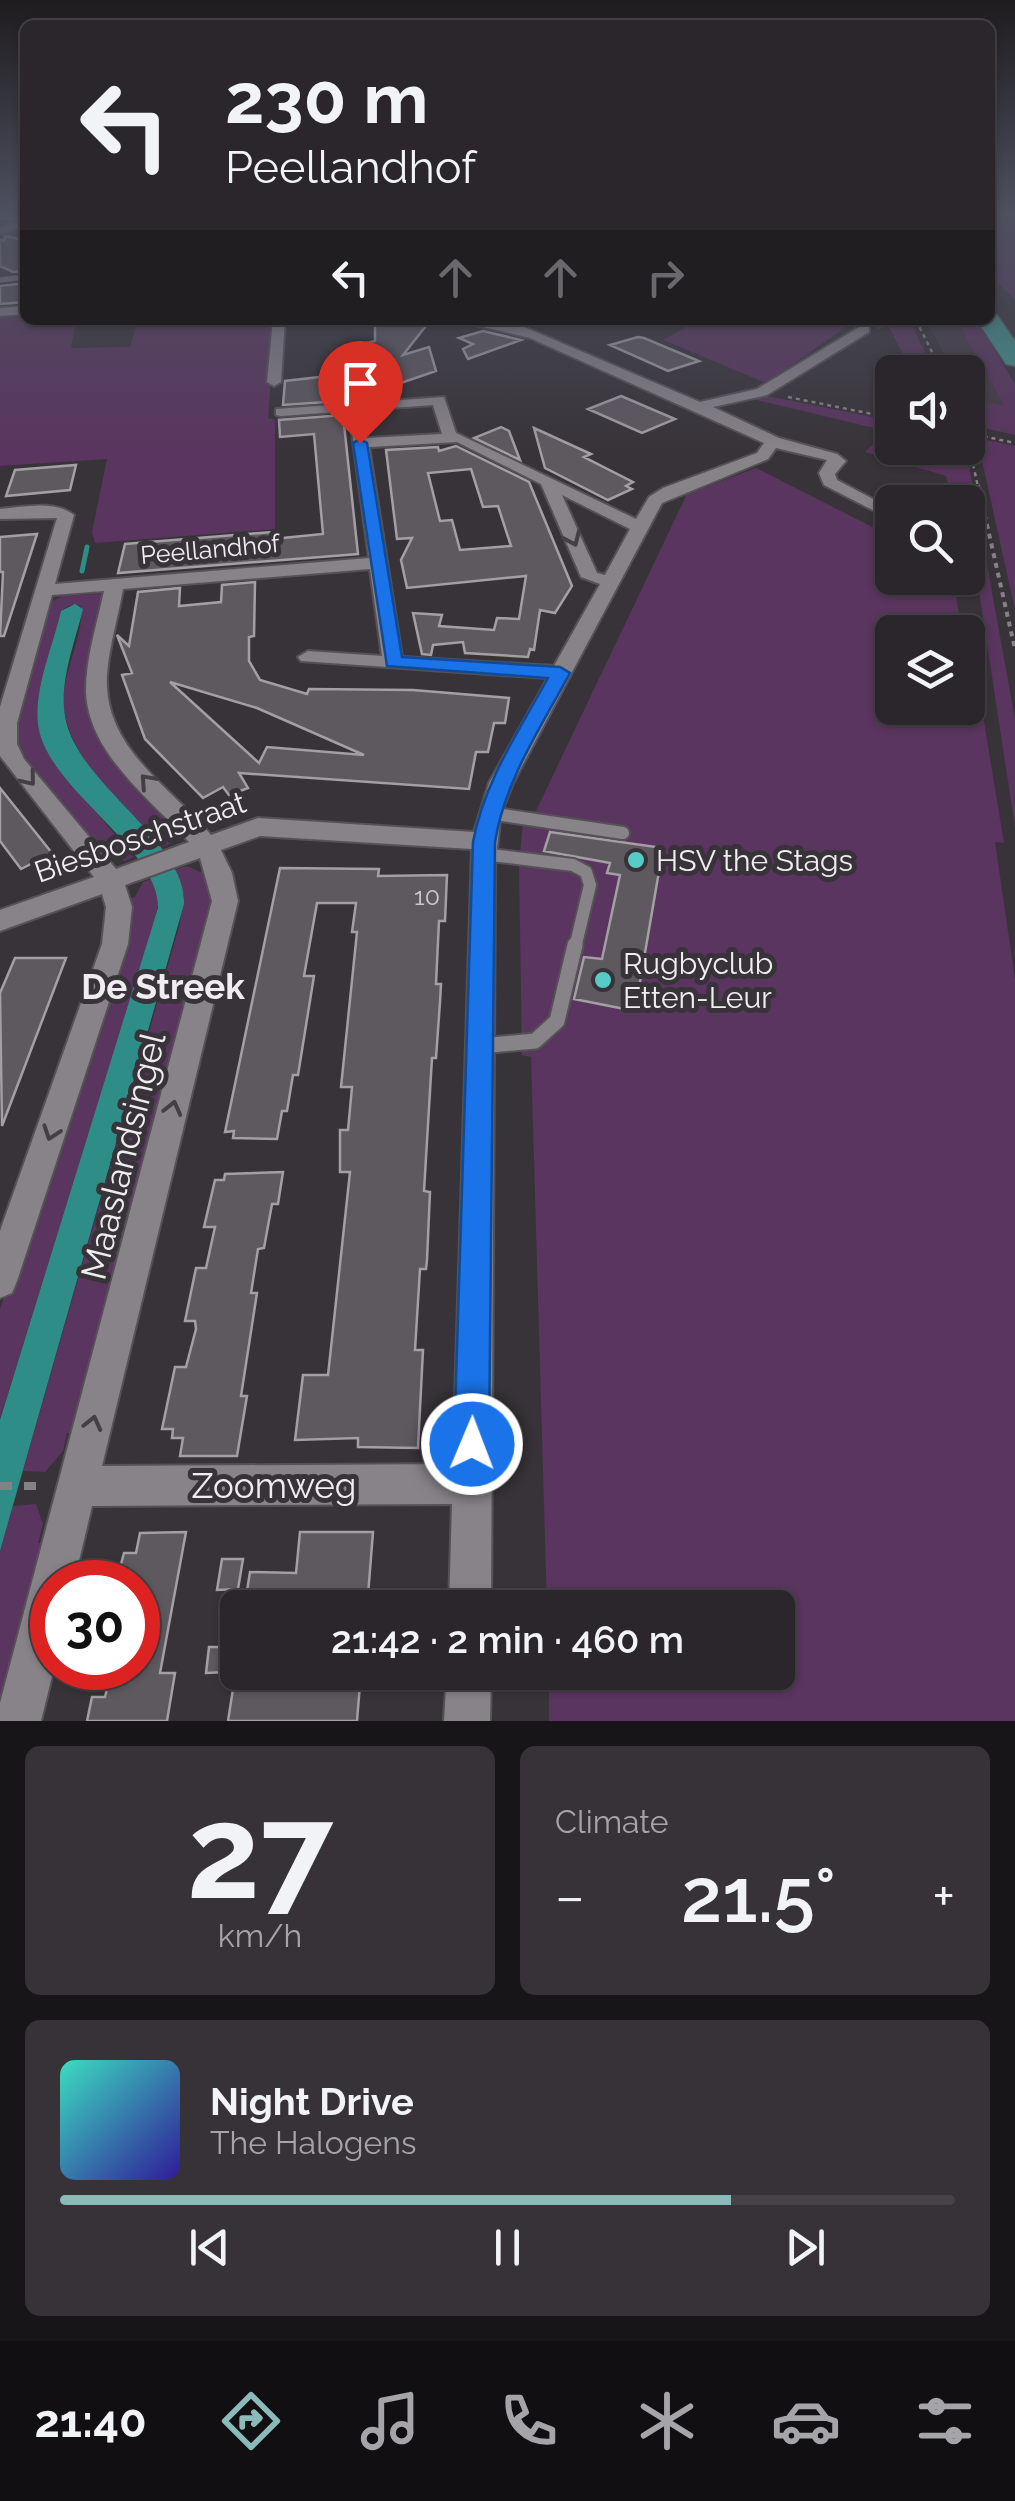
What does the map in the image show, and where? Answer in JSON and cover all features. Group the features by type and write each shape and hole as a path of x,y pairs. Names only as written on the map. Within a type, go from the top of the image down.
{"highway":[{"path":"995,310 1015,359"}],"street":[{"path":"274,382 279,325"},
{"path":"499,325 534,335 757,432 771,443 791,444 836,459 827,473 834,486 875,506"},
{"path":"696,406 762,392 865,329"},
{"path":"280,412 438,400 450,436"},
{"path":"355,406 393,662"},
{"path":"360,443 462,438 639,528"},
{"path":"470,1590 483,848 489,813 560,673 661,495 763,456 771,443"},
{"path":"548,481 590,577 610,581"},
{"path":"0,514 62,511 66,520 6,723 6,744 14,762 121,876"},
{"name":"Peellandhof","path":"46,590 378,563"},
{"name":"Maaslandsingel","path":"18,1721 58,1486 226,901 216,861 192,849 101,719 97,678 115,584"},
{"path":"308,657 560,673"},
{"name":"Biesboschstraat","path":"0,920 247,829 278,826 483,848"},
{"name":"Maaslandsingel","path":"0,1282 116,944 121,876"},
{"name":"Zoomweg","path":"58,1486 471,1484"},
{"path":"466,1721 468,1690"}],"lane":[{"path":"489,813 623,833"},
{"path":"479,1046 536,1041 557,1021 590,884 586,872 573,865 483,848"}],"path":[{"path":"918,325 934,355"},
{"path":"762,392 875,415"},
{"path":"985,437 1015,443"},
{"path":"973,465 1015,649"},
{"path":"0,1486 58,1486"}],"shaded area":[{"path":"20,313 20,325 75,325 71,348 130,347 137,325 275,325 268,418 275,420 275,529 95,543 92,532 107,459 0,466 0,315"},
{"path":"690,325 849,325 766,383 663,340"},
{"path":"888,325 912,325 926,355 903,355"},
{"path":"929,325 959,325 976,355 944,355"},
{"path":"959,325 979,325 1015,384 1015,435 985,428 985,403 1004,405 985,371 985,355 976,355"},
{"path":"985,370 1005,405 985,404"},
{"path":"768,396 875,418 875,428 752,399"},
{"path":"985,440 1015,446 1015,610 983,465"},
{"path":"875,442 875,455 865,452"},
{"path":"909,465 969,465 973,485 948,485 946,476"},
{"path":"756,468 875,528 875,595 956,595 959,615 875,615 875,725 985,725 1004,843 995,842 1015,979 1015,1721 549,1721 549,1690 795,1690 795,1590 547,1590 531,1057 522,1055 519,865 524,812 535,813 687,494"},
{"path":"985,553 1015,719 1015,827 985,615 980,595 985,595"},
{"path":"101,594 101,599 106,599 91,702 180,827 173,831 172,843 159,848 95,775 71,734 64,712 64,690 81,606 70,605 61,611 38,711 42,741 54,763 134,857 125,861 111,853 103,857 18,756 14,741 17,702 46,604 63,596"},
{"path":"75,604 83,609 64,690 65,716 73,741 88,765 168,857 180,880 184,904 0,1551 0,1420 158,908 154,885 141,863 60,771 45,748 38,724 41,682 61,611"},
{"path":"187,866 200,872 211,869 217,892 80,1434 67,1433 63,1451 45,1472 23,1471 179,927 184,896 174,870"},
{"path":"151,879 159,901 155,921 0,1419 0,1309 120,949 127,899 135,897 143,882"},
{"path":"36,1504 43,1524 38,1543 51,1544 47,1560 30,1560 30,1625 5,1721 0,1721 0,1551 13,1506"}],"building":[{"path":"0,292 20,292 20,302 0,304"},
{"path":"375,325 423,325 403,355 429,347 436,371 392,386 396,396 375,397 366,343 375,341"},
{"path":"483,331 521,340 468,359 463,349 473,344 459,338"},
{"path":"638,337 699,361 668,371 610,345"},
{"path":"338,375 341,401 283,405 285,381"},
{"path":"621,396 675,419 642,433 588,409"},
{"path":"343,415 358,554 118,573 125,544 272,532 272,539 323,534 314,434 280,437 279,420"},
{"path":"501,427 509,431 520,460 474,438"},
{"path":"534,428 591,454 584,457 633,482 626,486 632,489 608,500 545,468"},
{"path":"456,446 529,482 572,586 555,613 540,610 534,650 530,649 528,657 465,653 463,642 433,645 431,655 422,654 413,613 442,615 439,626 494,630 497,618 519,619 526,576 407,588 401,560 412,538 397,539 386,450 438,447 439,451","holes":["471,469 483,507 498,506 511,546 460,550 452,520 440,521 428,473"]},
{"path":"76,465 70,490 6,496 15,470"},
{"path":"37,534 4,636 0,636 0,537"},
{"path":"255,582 254,636 249,637 249,661 260,680 307,694 309,689 413,690 509,698 505,723 494,723 488,752 476,752 469,789 239,773 248,788 229,795 223,787 203,798 145,739 122,675 132,673 117,635 129,646 138,592 180,588 179,606 221,602 222,585","holes":["170,682 257,708 364,755 267,747 259,763"]},
{"path":"0,788 52,853 21,869 0,841"},
{"path":"550,832 663,848 635,1011 574,999 584,957 602,959 620,875 607,873 610,863 544,851"},
{"path":"280,868 379,869 378,876 447,875 445,921 439,921 436,984 441,984 424,1191 430,1192 427,1260 426,1269 420,1269 415,1350 423,1350 418,1448 358,1447 358,1438 295,1440 303,1375 328,1375 350,1172 340,1172 340,1130 348,1130 352,1087 341,1087 357,932 352,932 356,903 317,903 304,976 314,976 298,1075 293,1075 277,1139 233,1138 234,1131 225,1132"},
{"path":"15,958 66,958 2,1126 0,993"},
{"path":"283,1172 264,1248 258,1249 251,1293 257,1293 241,1396 247,1396 237,1456 180,1456 183,1438 172,1438 173,1429 162,1429 175,1367 186,1367 196,1329 195,1321 185,1321 196,1268 206,1268 215,1227 204,1227 215,1180 224,1180 225,1174"},
{"path":"186,1532 160,1673 160,1560 122,1560 124,1553 136,1553 140,1533"},
{"path":"300,1532 373,1532 368,1590 247,1590 250,1572 296,1573"},
{"path":"222,1559 243,1559 238,1589 217,1590"},
{"path":"209,1647 220,1647 220,1672 206,1673"},
{"path":"160,1673 175,1673 167,1721 87,1721 92,1697 105,1697 107,1690 160,1690"},
{"path":"233,1690 360,1690 357,1721 228,1721"}],"waterway":[{"path":"82,571 87,547"}],"place":[{"name":"HSV the Stags","path":"636,860"},
{"name":"Rugbyclub Etten-Leur","path":"603,980"}],"district":[{"name":"De Streek","path":"163,986"}],"route":[{"path":"360,443 393,662 560,673 501,783 489,813 484,842 472,1444"}]}
